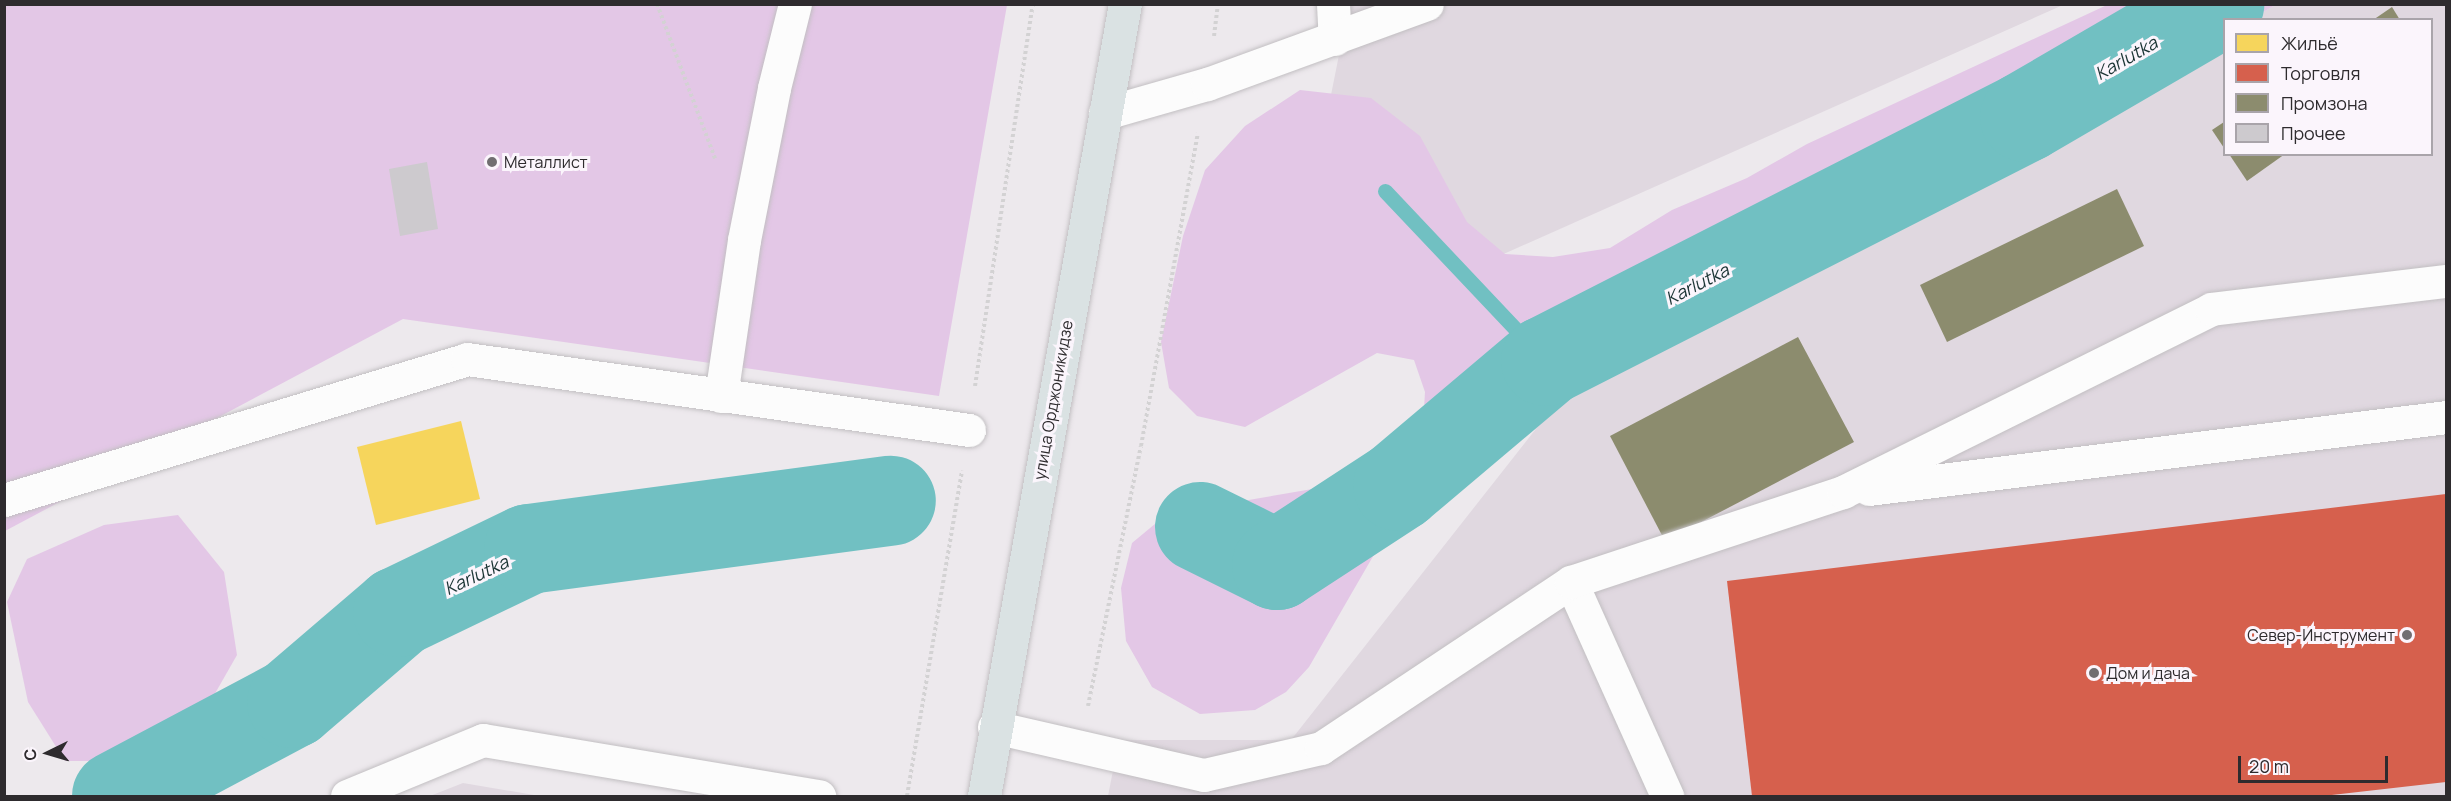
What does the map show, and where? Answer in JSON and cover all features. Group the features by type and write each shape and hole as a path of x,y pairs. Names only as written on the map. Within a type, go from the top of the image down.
{"main road":[{"name":"улица Орджоникидзе","path":"984,796 994,728 1125,4"}],"lane":[{"path":"721,396 744,240 774,88 795,4"},
{"path":"1333,4 1335,39"},
{"path":"1105,113 1207,84 1335,39 1412,8"},
{"path":"994,728 1080,745 1204,775 1321,748 1571,582 1843,492 2211,309 2446,281"},
{"path":"4,500 467,359 969,430"},
{"path":"1843,492 2446,417"},
{"path":"1571,582 1667,796"},
{"path":"347,796 483,740 819,796"}],"path":[{"path":"657,4 718,166"},
{"path":"1080,745 1142,446 1207,84 1218,4"}],"shaded area":[{"name":"Металлист","path":"4,5 1007,5 939,396 403,319 5,531"},
{"path":"1349,5 2063,5 1407,297 1312,190"},
{"path":"2107,5 2275,5 2254,18 2223,18 2223,38 2048,152 1565,392 1423,496 1383,539 1309,667 1286,692 1255,710 1200,714 1152,687 1126,641 1121,588 1132,543 1167,514 1324,487 1397,449 1423,425 1425,392 1414,360 1377,353 1245,427 1197,416 1169,388 1161,342 1183,236 1205,170 1245,126 1300,90 1371,98 1420,136 1467,222 1505,254 1553,257 1610,248 1672,210 1747,178 1807,144"},
{"path":"2275,5 2446,5 2446,796 1108,796 1119,740 1291,740 1565,392 2048,152 2223,38 2223,156 2433,156 2433,18 2254,18"},
{"path":"178,515 224,572 237,655 213,697 142,749 108,761 65,761 28,702 7,602 27,559 104,525"},
{"path":"463,783 540,796 430,796"}],"building: Жильё":[{"path":"461,421 480,499 376,525 357,447"}],"building: Торговля":[{"path":"2446,494 2446,782 2323,796 1752,796 1727,581"}],"building: Промзона":[{"path":"2392,7 2399,18 2376,18"},
{"path":"2223,123 2223,146 2212,130"},
{"path":"2230,156 2282,156 2247,181"},
{"path":"2117,189 2144,246 1947,342 1920,285"},
{"path":"1798,337 1854,442 1665,541 1610,436"}],"building: Прочее":[{"path":"427,162 438,229 400,236 389,169"}],"waterway":[{"name":"Karlutka","path":"1200,527 1277,565 1398,486 1546,361 2025,117 2219,4"},
{"path":"1385,191 1546,361"},
{"name":"Karlutka","path":"117,796 292,703 398,612 529,549 891,501"}],"place":[{"name":"Металлист","path":"492,162"},
{"name":"Север-Инструмент","path":"2407,635"},
{"name":"Дом и дача","path":"2094,673"}]}
